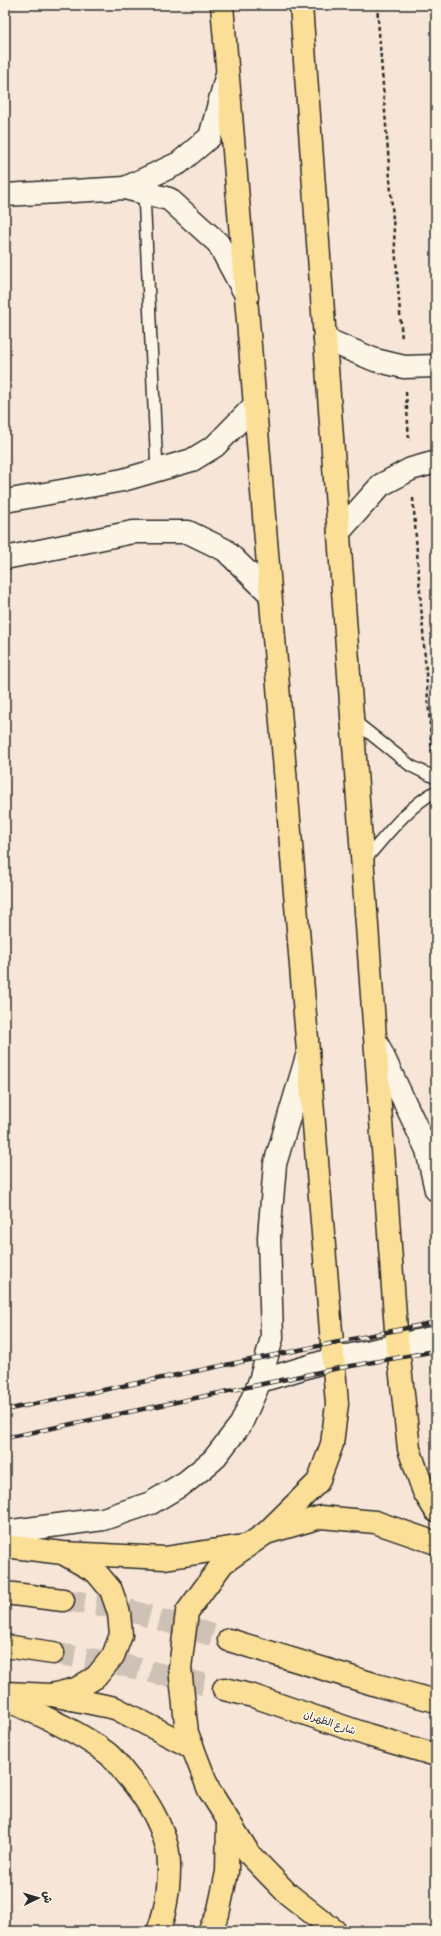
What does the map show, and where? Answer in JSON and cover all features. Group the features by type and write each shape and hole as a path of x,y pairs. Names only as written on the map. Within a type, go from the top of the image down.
{"main road":[{"path":"222,5 338,1404 332,1444 318,1482 266,1533 223,1563 187,1612 180,1668 187,1733 209,1790 250,1855 288,1894 335,1931"},
{"path":"301,5 398,1346 409,1449 424,1492 436,1511"},
{"path":"266,1533 321,1517 375,1522 436,1544"},
{"path":"5,1546 63,1553 165,1558 248,1545"},
{"path":"52,1695 76,1689 96,1677 114,1656 121,1635 119,1614 111,1590 96,1572 63,1553"},
{"path":"5,1593 63,1600"},
{"path":"229,1640 380,1686 436,1701"},
{"path":"5,1646 53,1653"},
{"name":"شارع الظهران","path":"224,1689 253,1696 368,1736 436,1755"},
{"path":"5,1693 52,1695 115,1708 193,1748"},
{"path":"5,1699 69,1728 108,1754 132,1782 154,1813 167,1848 169,1883 162,1921 158,1931"},
{"path":"209,1931 218,1914 227,1872 228,1821"}],"street":[{"path":"135,190 179,163 210,137 228,71"},
{"path":"5,195 135,190 169,199 218,242 246,297"},
{"path":"325,339 376,360 404,367 436,366"},
{"path":"5,501 123,480 192,460 215,446 255,405"},
{"path":"339,532 382,485 411,469 436,462"},
{"path":"5,558 133,532 188,532 225,550 270,594"},
{"path":"376,1041 427,1150 436,1190"},
{"path":"5,1532 104,1519 157,1500 186,1482 213,1460 241,1424 260,1381 272,1338 269,1237 275,1164 308,1050"},
{"path":"260,1381 334,1359 436,1337"}],"lane":[{"path":"135,190 157,470"},
{"path":"352,720 411,766 435,777"},
{"path":"363,862 401,818 418,802 436,791"}],"path":[{"path":"377,5 435,777"}],"tunnel":[{"path":"63,1600 121,1608 229,1640"},
{"path":"53,1653 114,1663 224,1689"}],"railway":[{"path":"5,1410 436,1322"},
{"path":"5,1438 334,1369 436,1351"}]}
